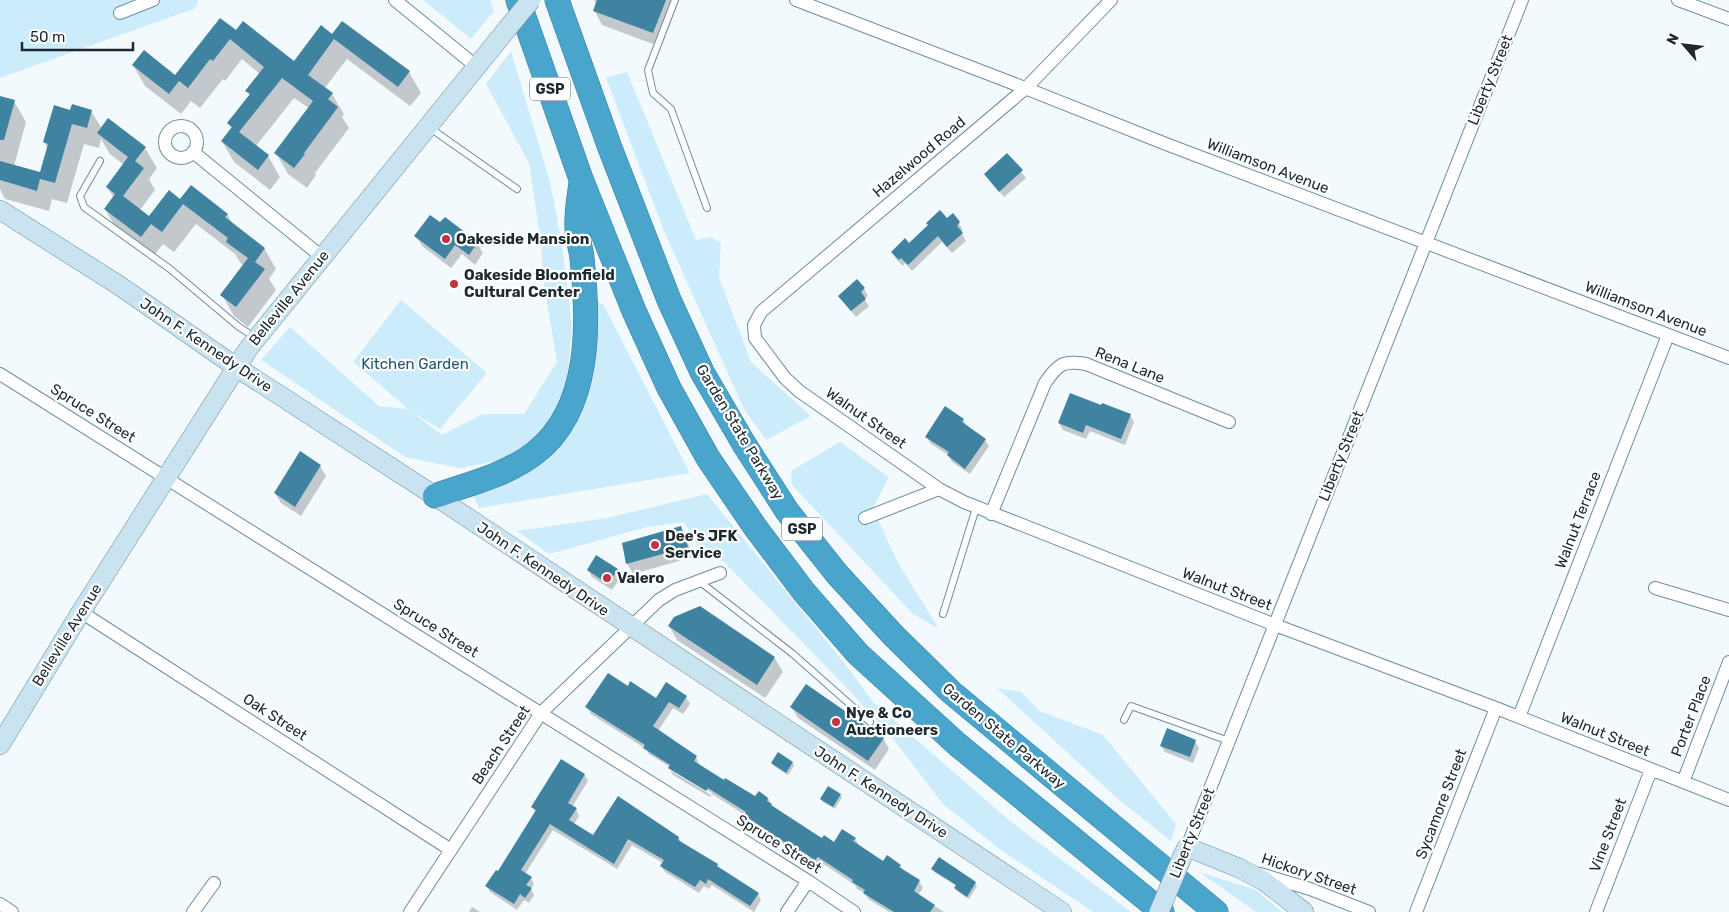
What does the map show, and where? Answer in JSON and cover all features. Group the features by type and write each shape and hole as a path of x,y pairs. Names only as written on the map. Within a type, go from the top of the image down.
{"highway":[{"name":"GSP","path":"518,0 581,179 634,311 674,395 708,458 755,527 804,592 858,654 958,745 1156,909"},
{"name":"Garden State Parkway","path":"557,0 610,148 669,300 702,372 744,444 787,510 837,574 893,635 951,692 1216,912"},
{"path":"435,496 508,469 535,453 555,434 569,409 579,381 584,340 584,281 577,228 581,179"},
{"path":"1170,875 1224,912"}],"main road":[{"name":"Belleville Avenue","path":"0,745 81,612 236,367 322,257 531,0"},
{"name":"John F. Kennedy Drive","path":"0,210 120,286 236,367 435,496 1062,912"},
{"name":"John F. Kennedy Drive","path":"0,219 24,226"},
{"name":"Liberty Street","path":"1156,909 1185,851"},
{"path":"1185,851 1239,868 1264,881 1304,912"}],"street":[{"path":"120,13 153,0"},
{"path":"395,0 477,67"},
{"name":"Williamson Avenue","path":"796,0 1166,144 1729,358"},
{"name":"Hazelwood Road","path":"755,338 754,325 760,312 1026,88 1111,0"},
{"name":"Liberty Street","path":"1185,851 1522,0"},
{"path":"1678,0 1729,19"},
{"path":"193,152 322,257"},
{"name":"Walnut Terrace","path":"1519,717 1668,335"},
{"name":"Walnut Street","path":"755,338 786,378 799,391 939,489 976,508 1275,625 1496,708 1729,800"},
{"name":"Rena Lane","path":"991,514 1045,383 1053,371 1062,364 1073,362 1086,364 1229,422"},
{"name":"Spruce Street","path":"0,374 808,881 854,912"},
{"path":"865,518 939,489"},
{"name":"Beach Street","path":"410,912 541,713 658,600 675,590 720,573"},
{"path":"1656,588 1729,610"},
{"name":"Oak Street","path":"81,612 451,850"},
{"name":"Porter Place","path":"1683,782 1729,662"},
{"name":"Sycamore Street","path":"1416,912 1496,708"},
{"name":"Vine Street","path":"1596,912 1651,770"},
{"name":"Hickory Street","path":"1239,868 1302,887 1369,912"},
{"path":"787,912 808,881"},
{"path":"193,912 214,883"},
{"path":"0,904 12,912"}],"lane":[{"path":"675,0 648,70 653,93 671,109 708,208"},
{"path":"428,127 517,189"},
{"path":"100,161 80,196 84,207 170,269 239,327 257,339"},
{"path":"943,614 976,508"},
{"path":"699,581 793,654 870,722"},
{"path":"1124,720 1131,706 1229,742"}],"green space":[{"path":"0,0 198,0 196,8 0,78"},
{"path":"423,0 490,0 494,11 471,39"},
{"name":"Kitchen Garden","path":"511,51 550,182 562,244 572,328 566,393 543,432 508,459 459,468 405,457 261,360 290,327 379,406 408,409 353,362 401,300 487,373 440,429 409,410 442,435 483,414 524,414 557,362 545,291 540,236 529,163 486,84"},
{"path":"627,72 696,240 711,237 721,243 719,277 751,362 811,416 766,440 744,409 664,231 606,78"},
{"path":"592,299 603,304 690,473 479,508 472,492 562,438"},
{"path":"840,442 889,477 873,508 897,561 939,629 913,614 792,485 791,471"},
{"path":"707,494 848,668 873,702 1011,822 1131,912 1093,912 1001,850 944,805 890,735 848,689 723,561 702,554 684,522 647,527 549,554 517,531 607,518"},
{"path":"997,688 1021,692 1040,711 1103,735 1176,824 1171,841 1118,799"},
{"path":"1199,872 1256,890 1282,912 1256,912"}],"building":[{"path":"597,0 666,0 653,33 593,11"},
{"path":"220,18 236,30 243,21 294,61 321,25 332,34 342,21 410,71 398,87 334,39 308,75 333,93 328,99 338,107 294,168 274,153 313,101 282,78 239,132 269,155 258,170 221,141 232,127 227,123 250,94 245,91 264,67 230,39 213,61 210,59 188,88 179,81 169,94 132,65 144,50 175,75"},
{"path":"0,96 15,100 4,140 0,140"},
{"path":"72,104 92,110 87,128 72,124 55,183 40,179 37,191 0,180 0,161 40,172 48,144 43,142 54,105 70,110"},
{"path":"108,118 146,147 135,161 144,168 123,196 149,216 169,190 180,199 191,185 228,214 225,217 265,248 255,262 265,269 236,307 220,295 248,258 226,242 228,238 183,204 162,232 151,224 141,237 104,209 115,194 106,187 128,157 97,133"},
{"path":"1007,153 1023,170 999,192 984,174"},
{"path":"940,210 947,218 953,213 960,222 957,226 963,233 947,247 938,236 908,265 901,258 899,260 891,252 905,238 909,243 928,225 926,223"},
{"name":"Oakeside Mansion","path":"430,215 440,222 445,217 478,242 469,255 455,245 445,259 414,236"},
{"path":"857,279 865,288 861,292 866,299 851,311 838,296"},
{"path":"1070,393 1131,414 1121,439 1086,425 1083,433 1058,423"},
{"path":"945,406 964,419 962,422 986,439 965,469 947,455 949,452 925,437"},
{"path":"300,451 321,465 295,507 274,493"},
{"name":"Dee's JFK Service","path":"681,526 688,547 626,564 622,543"},
{"path":"596,555 618,569 608,584 587,570"},
{"path":"700,606 775,657 757,685 668,626 674,617"},
{"path":"608,673 628,686 630,681 656,698 666,682 687,696 679,708 669,702 653,726 697,756 694,761 724,780 725,778 755,796 759,791 768,798 767,801 771,805 822,838 824,835 834,842 842,829 856,838 853,841 883,861 887,855 901,865 899,867 920,880 914,891 935,905 930,912 894,912 863,893 865,890 852,882 853,880 818,857 815,860 800,850 799,852 744,815 746,812 708,788 706,791 668,768 670,765 643,748 645,745 585,707"},
{"path":"806,684 884,738 868,761 790,707"},
{"path":"1167,728 1196,740 1190,757 1160,746"},
{"path":"778,752 793,762 786,773 771,763"},
{"path":"561,759 585,774 568,803 577,808 569,820 593,835 618,796 679,837 678,840 718,864 717,866 759,893 750,906 708,879 706,884 700,880 695,887 660,866 664,860 628,839 614,864 550,824 521,870 532,877 526,885 532,888 525,898 520,894 514,904 485,886 496,870 498,871 536,810 531,807"},
{"path":"828,786 841,794 833,807 820,799"},
{"path":"939,857 976,882 967,897 954,888 956,885 931,869"}],"place":[{"name":"Oakeside Mansion","path":"446,239"},
{"name":"Oakeside Bloomfield Cultural Center","path":"454,284"},
{"name":"Dee's JFK Service","path":"655,545"},
{"name":"Valero","path":"607,578"},
{"name":"Nye & Co Auctioneers","path":"836,722"}]}
